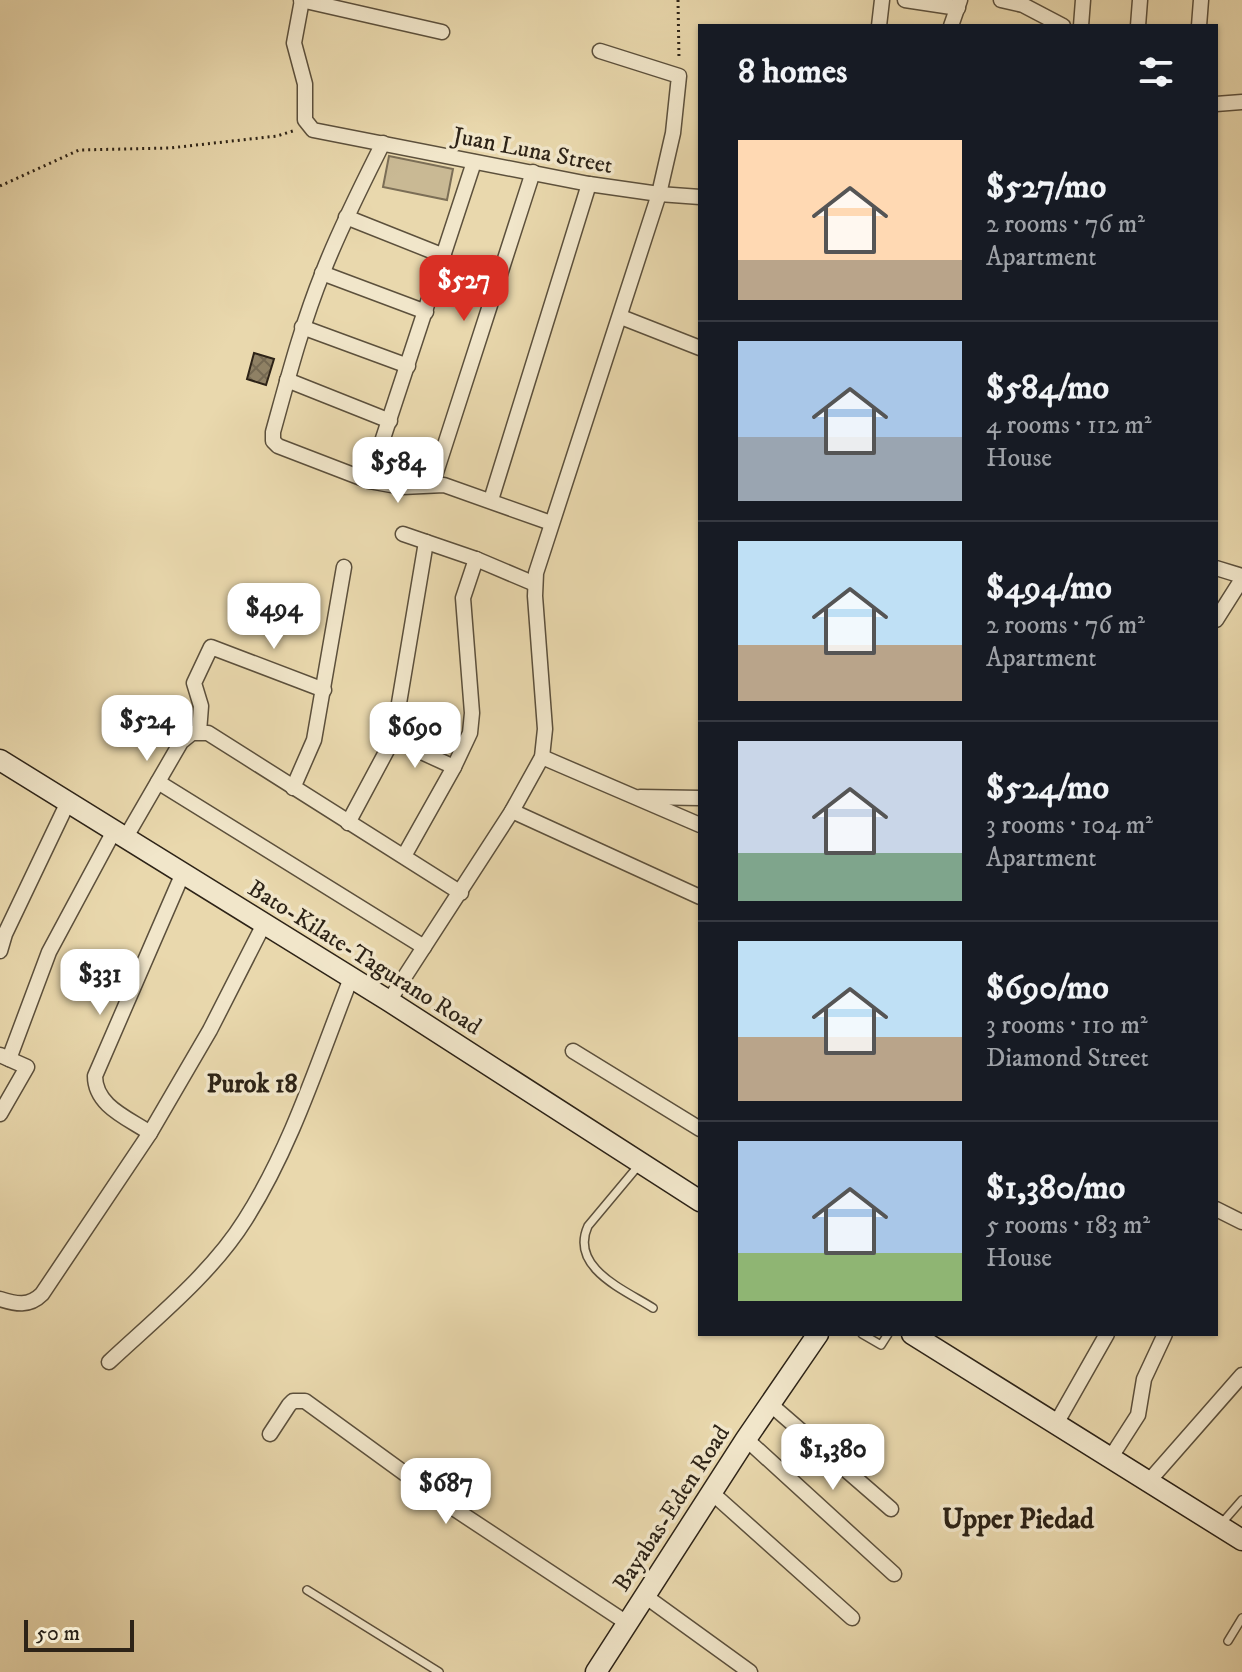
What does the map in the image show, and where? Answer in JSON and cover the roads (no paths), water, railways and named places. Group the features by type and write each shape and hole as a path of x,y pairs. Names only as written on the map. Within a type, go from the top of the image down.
{"street":[{"path":"302,0 442,32"},
{"name":"Juan Luna Street","path":"302,0 294,43 303,72 307,126 322,133 589,184 698,197"},
{"path":"879,24 882,0"},
{"path":"905,0 959,4 952,24"},
{"path":"1001,0 1023,3 1060,24"},
{"path":"1081,24 1083,0"},
{"path":"1138,24 1140,0"},
{"path":"1199,24 1201,0"},
{"path":"389,1001 461,893 542,757 545,729 535,584 539,560 659,194 673,133 679,76 600,51"},
{"path":"1218,104 1242,102"},
{"path":"383,143 346,217 302,327 273,432 275,444 369,481 402,487 432,485 456,488 551,523"},
{"path":"369,481 474,162"},
{"path":"432,485 533,172"},
{"path":"491,500 589,184"},
{"path":"346,217 444,256"},
{"path":"322,273 426,312"},
{"path":"621,317 698,347"},
{"path":"302,327 408,366"},
{"path":"287,380 390,421"},
{"path":"403,534 476,559 535,584"},
{"path":"348,823 393,739 426,542"},
{"path":"404,856 454,767 472,723 463,598 476,559"},
{"path":"293,788 310,752 324,690 344,567"},
{"path":"1218,569 1242,578 1218,617"},
{"path":"199,732 201,706 194,683 211,647 324,690"},
{"path":"0,1114 27,1067 4,1057 49,952 120,834 187,736 199,732 218,737 461,893"},
{"path":"393,739 454,767"},
{"path":"542,757 698,824"},
{"name":"Bato-Kilate-Tagurano Road","path":"0,760 389,1001 698,1200"},
{"path":"158,782 424,947"},
{"path":"633,797 698,798"},
{"path":"0,951 5,934 68,802"},
{"path":"512,811 698,896"},
{"path":"150,1133 103,1102 95,1085 95,1076 183,873"},
{"path":"0,1299 29,1303 42,1294 150,1133 210,1030 264,924"},
{"path":"109,1362 222,1251 245,1222 284,1148 351,978"},
{"path":"573,1051 698,1128"},
{"path":"1218,1210 1242,1222"},
{"name":"Bayabas-Eden Road","path":"596,1672 711,1492 817,1336"},
{"path":"915,1336 1242,1540"},
{"path":"1057,1422 1106,1336"},
{"path":"1111,1457 1138,1415 1144,1379 1164,1336"},
{"path":"1149,1481 1242,1375"},
{"path":"270,1434 293,1401 305,1401 444,1502 627,1623"},
{"path":"770,1404 891,1509"},
{"path":"746,1439 894,1574"},
{"path":"711,1492 852,1618"},
{"path":"645,1596 750,1672"}],"lane":[{"path":"641,1163 588,1226 583,1236 583,1248 594,1270 653,1308"},
{"path":"865,1336 881,1345 887,1336"},
{"path":"1220,1526 1242,1500"},
{"path":"307,1590 439,1672"},
{"path":"1228,1641 1242,1618"}],"district":[{"name":"Purok 18","path":"252,1083"},
{"name":"Upper Piedad","path":"1018,1518"}]}
